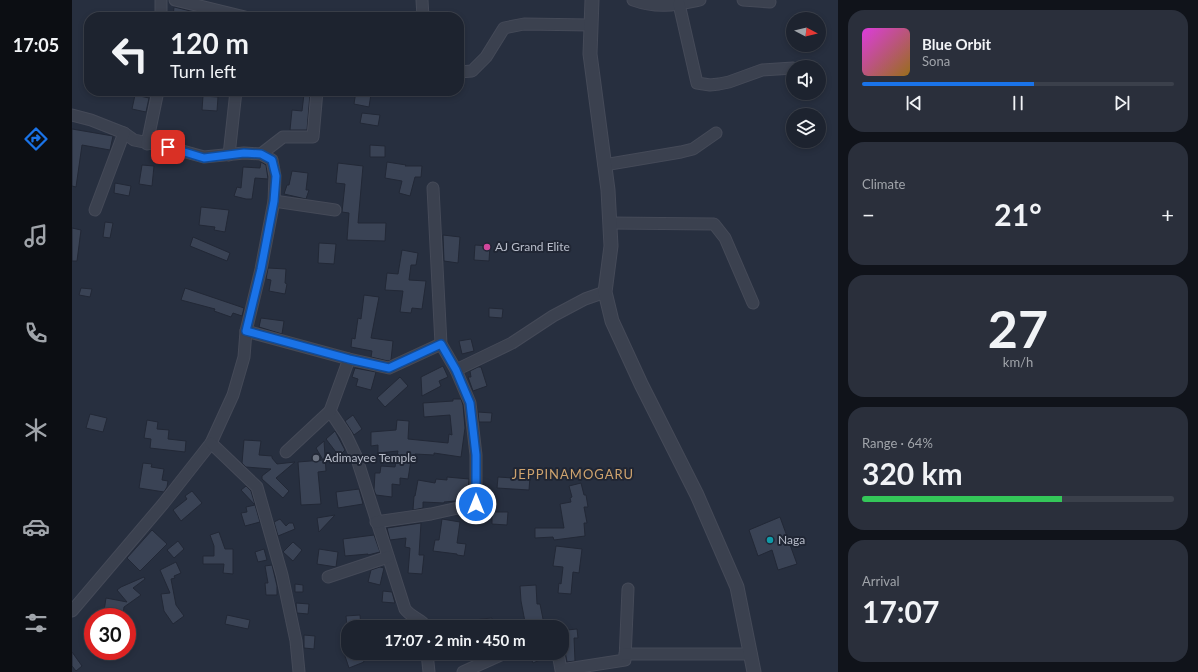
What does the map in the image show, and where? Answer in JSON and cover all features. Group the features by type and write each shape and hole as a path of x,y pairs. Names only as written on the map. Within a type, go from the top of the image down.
{"street":[{"path":"161,0 161,12"},
{"path":"174,0 224,12"},
{"path":"422,0 423,12"},
{"path":"592,0 590,54 608,190 610,223 611,246 605,292 612,321 641,384 697,495 737,587 754,672"},
{"path":"633,0 654,6 700,0"},
{"path":"743,0 770,2"},
{"path":"678,4 697,82 710,85 719,84 762,70 786,68"},
{"path":"464,72 472,71 486,57 504,28 524,24 591,25"},
{"path":"147,144 157,96"},
{"path":"229,155 235,96"},
{"path":"261,154 283,137 313,137 317,96"},
{"path":"72,115 91,120 124,133 134,140 147,144 168,147 204,158 244,153 261,154 272,160 276,176 274,201 261,269 246,331 244,357 233,395 211,443 163,504 72,611"},
{"path":"95,210 124,133"},
{"path":"604,165 693,149 716,133"},
{"path":"376,522 431,514 476,504 476,455 470,403 456,370 441,344 433,188"},
{"path":"274,201 335,210"},
{"path":"610,223 714,224 725,238 752,303"},
{"path":"456,370 512,343 553,316 585,299 605,292"},
{"path":"246,331 349,359 389,368 441,344"},
{"path":"286,452 330,411 349,359"},
{"path":"330,411 346,435 356,456 405,609 409,614 419,620"},
{"path":"211,443 257,487 282,574 296,641 299,672"},
{"path":"328,577 388,557"},
{"path":"560,660 562,670 625,660 628,589"},
{"path":"625,654 750,654"},
{"path":"428,660 429,672"},
{"path":"463,672 490,660"}],"building":[{"path":"174,7 195,12 174,12"},
{"path":"135,96 149,98 146,112 132,109"},
{"path":"203,96 218,97 217,111 202,110"},
{"path":"304,96 310,96 307,130 290,130 292,110 302,111"},
{"path":"355,96 371,96 369,107 354,104"},
{"path":"362,113 380,115 378,126 360,123"},
{"path":"72,129 113,136 110,150 82,145 76,187 72,186"},
{"path":"370,145 385,146 385,157 370,157"},
{"path":"261,162 266,165 268,179 255,178 252,199 234,196 237,187 241,188 243,167 260,168"},
{"path":"387,162 406,165 405,166 422,166 421,177 415,177 410,196 399,193 402,181 385,178"},
{"path":"338,163 363,166 358,223 386,223 385,241 347,240 349,213 342,212 345,184 336,183"},
{"path":"142,165 154,166 152,186 139,184"},
{"path":"292,171 308,173 306,190 309,190 306,199 284,194 287,185 289,185"},
{"path":"115,183 131,186 129,196 114,193"},
{"path":"201,207 229,210 225,232 214,230 215,227 199,225"},
{"path":"105,222 113,223 110,238 103,237"},
{"path":"72,228 81,230 77,261 72,261"},
{"path":"443,235 460,237 458,263 444,261"},
{"path":"193,237 230,253 227,261 190,246"},
{"path":"319,243 336,244 334,264 318,263"},
{"path":"475,245 490,246 489,261 474,260"},
{"path":"402,250 418,253 416,265 411,265 409,280 426,281 422,309 412,308 411,313 400,312 403,291 385,290 387,273 398,274"},
{"path":"268,268 286,269 285,283 287,284 285,294 269,291 271,280 266,279"},
{"path":"81,288 92,289 90,297 79,295"},
{"path":"185,288 244,308 242,316 233,313 231,317 214,311 215,309 181,300"},
{"path":"364,295 379,297 371,338 393,341 391,360 388,361 371,357 372,351 351,347 352,338 355,339 358,318 361,319"},
{"path":"489,308 503,309 502,318 489,317"},
{"path":"261,318 284,321 282,334 259,327"},
{"path":"471,339 474,351 462,354 459,341"},
{"path":"443,366 448,377 439,381 441,386 422,396 421,377"},
{"path":"481,367 487,386 473,391 468,377 471,377 470,371"},
{"path":"355,368 376,372 371,390 356,386 358,379 352,377"},
{"path":"400,377 408,386 385,407 377,398"},
{"path":"453,399 461,399 463,405 465,428 461,457 434,453 434,455 415,454 413,461 411,460 408,479 400,478 400,485 392,484 392,497 376,495 374,490 375,473 380,473 381,466 395,467 398,451 378,453 378,445 371,446 371,432 396,430 397,420 409,421 408,439 448,443 449,434 452,435 450,415 424,417 423,403 453,401"},
{"path":"478,412 492,413 491,422 479,422"},
{"path":"90,414 107,418 103,432 86,428"},
{"path":"353,415 362,429 354,435 345,421"},
{"path":"147,420 158,422 157,429 169,430 168,439 186,441 185,452 150,448 151,439 144,438"},
{"path":"335,431 345,450 339,456 326,439"},
{"path":"244,440 261,441 259,455 272,456 277,464 295,462 276,478 289,491 283,498 262,479 262,476 271,469 246,467 242,463"},
{"path":"324,441 326,471 318,472 321,504 301,505 298,462 323,460 316,448"},
{"path":"143,463 152,464 151,467 164,469 162,480 168,481 164,492 139,488"},
{"path":"514,476 530,477 529,490 497,488 498,477 513,478"},
{"path":"447,477 469,479 468,499 456,499 456,501 444,503 423,502 423,508 413,510 414,496 418,480 435,483 436,479 447,480"},
{"path":"581,483 584,495 586,495 588,507 584,507 587,523 584,523 585,536 554,540 553,537 535,538 535,528 564,528 560,504 571,502 570,498 572,497 569,486"},
{"path":"246,486 251,491 260,522 245,526 241,513 247,512 246,507 255,505 241,490"},
{"path":"359,489 363,504 338,508 336,492"},
{"path":"192,491 202,503 181,521 173,510 187,499 185,496"},
{"path":"492,512 508,512 507,525 492,524"},
{"path":"335,515 319,532 317,518"},
{"name":"Naga","path":"780,517 797,564 778,570 772,550 758,556 749,530"},
{"path":"280,519 286,526 289,523 293,523 295,529 278,536 274,522"},
{"path":"442,519 460,522 457,543 466,544 464,556 433,551 435,540 439,540"},
{"path":"421,523 419,555 424,555 422,574 408,573 410,548 405,547 406,538 390,540 387,528"},
{"path":"152,530 167,544 140,571 127,558"},
{"path":"219,532 225,549 233,549 233,574 223,573 224,564 203,564 203,556 214,556 214,546 210,535"},
{"path":"374,535 380,552 368,555 345,556 343,539"},
{"path":"178,541 184,549 174,558 167,550"},
{"path":"293,542 302,550 293,561 283,552"},
{"path":"556,546 582,549 579,573 573,572 571,594 558,593 559,583 561,584 563,567 553,566"},
{"path":"264,549 267,560 258,562 255,552"},
{"path":"319,549 338,552 336,567 317,564"},
{"path":"176,562 181,573 174,576 175,578 171,579 176,605 184,616 173,624 164,611 161,594 170,593 160,570"},
{"path":"272,565 277,586 277,595 266,595 265,583 268,583 265,566"},
{"path":"380,567 384,568 380,585 368,582 371,570"},
{"path":"144,577 145,579 133,588 141,595 124,608 104,608 106,598 127,602 117,590"},
{"path":"295,584 303,585 303,592 295,592"},
{"path":"536,585 537,604 540,604 543,620 525,620 520,586"},
{"path":"383,591 392,592 395,603 382,602"},
{"path":"296,603 309,604 308,614 297,613"},
{"path":"227,615 250,620 248,629 225,624"},
{"path":"360,615 360,620 346,620 346,616"},
{"path":"492,618 492,620 476,620"},
{"path":"577,629 578,638 574,638 575,661 567,662 567,660 569,660 569,630"},
{"path":"304,635 315,636 314,649 304,648"},
{"path":"72,652 82,666 76,671 72,666"},
{"path":"346,660 363,660 364,662 349,668"},
{"path":"532,660 540,660 533,663"}],"place":[{"name":"AJ Grand Elite","path":"487,247"},
{"name":"Adimayee Temple","path":"316,458"},
{"name":"Naga","path":"770,540"}],"district":[{"name":"JEPPINAMOGARU","path":"573,474"}],"route":[{"path":"168,147 204,158 244,153 261,154 272,160 276,176 274,201 261,269 246,331 349,359 389,368 441,344 456,370 470,403 476,455 476,504"}]}
